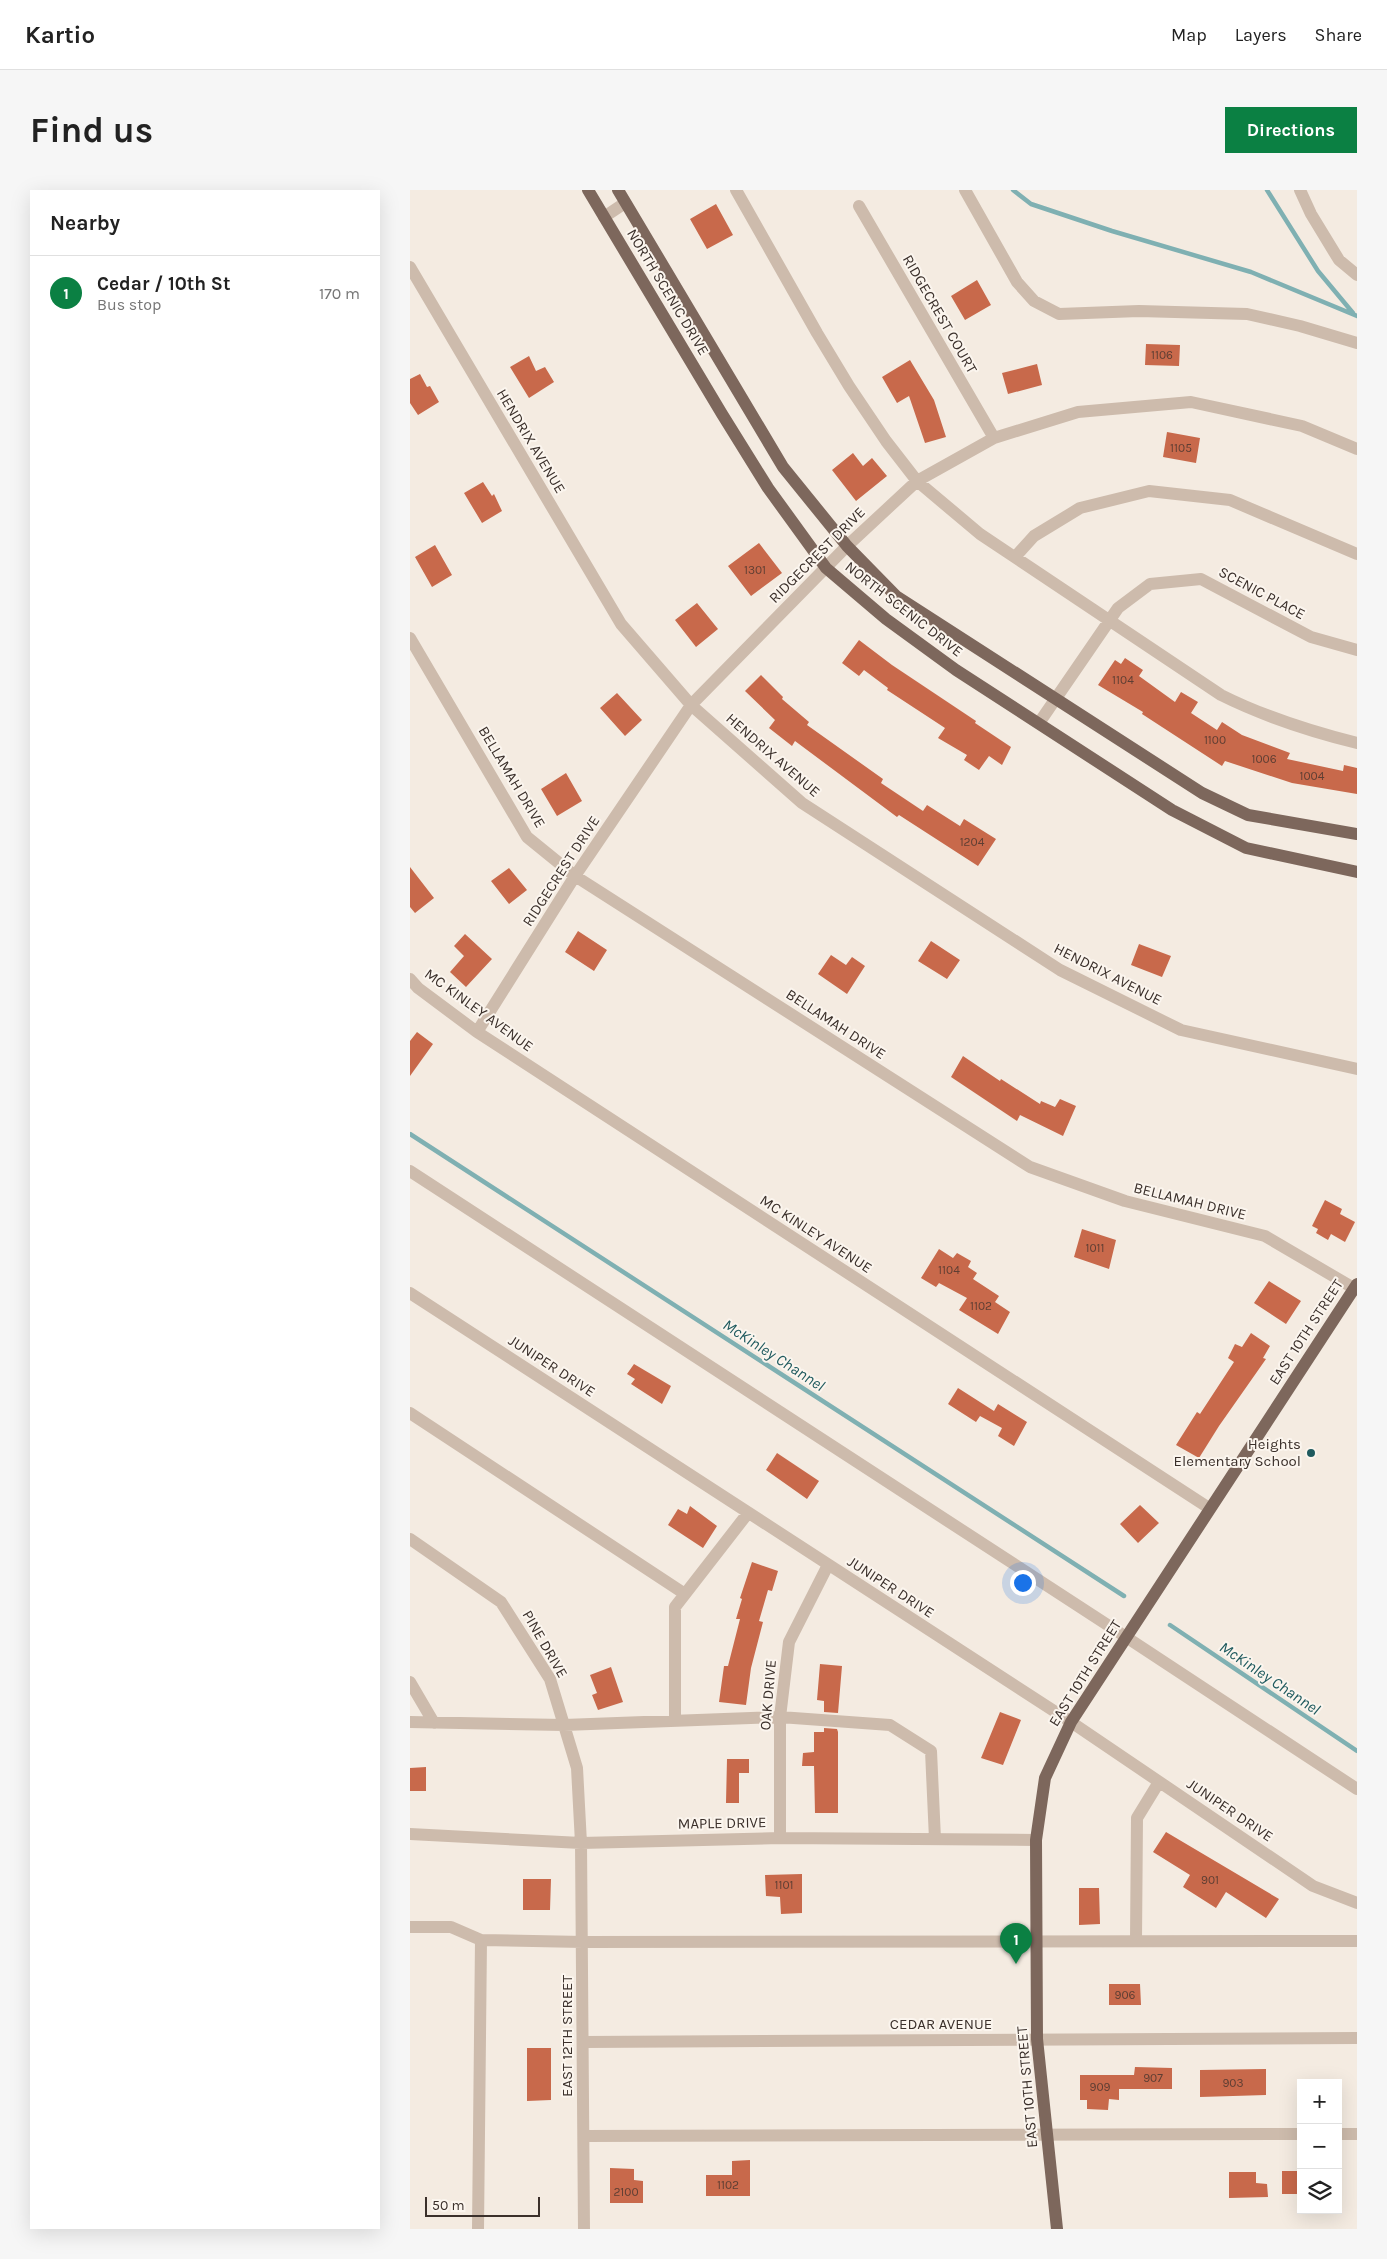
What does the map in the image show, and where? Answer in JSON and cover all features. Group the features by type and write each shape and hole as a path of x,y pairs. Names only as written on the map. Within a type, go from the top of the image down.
{"main road":[{"name":"NORTH SCENIC DRIVE","path":"588,190 763,480 826,568 902,630 956,670 1172,810 1246,848 1357,872"},
{"name":"NORTH SCENIC DRIVE","path":"618,190 783,467 847,546 896,596 1202,794 1248,815 1357,834"},
{"name":"EAST 10TH STREET","path":"1057,2229 1037,2039 1036,1840 1045,1778 1071,1722 1209,1508 1356,1287"}],"street":[{"path":"736,190 816,333 886,441 917,481 980,534 1109,622 1220,694 1254,712 1304,730 1357,743"},
{"path":"965,190 1017,282 1034,301 1059,314 1139,310 1247,314 1300,326 1357,343"},
{"path":"1300,190 1311,214 1339,260 1357,275"},
{"path":"604,217 626,203"},
{"name":"RIDGECREST COURT","path":"858,206 994,438"},
{"name":"HENDRIX AVENUE","path":"410,268 621,624 691,705 802,803 1060,970 1181,1030 1357,1069"},
{"name":"RIDGECREST DRIVE","path":"477,1032 575,876 691,705 847,546 917,481 994,438 1078,412 1190,402 1302,426 1357,449"},
{"path":"1015,557 1034,536 1080,508 1149,491 1230,500 1357,554"},
{"name":"SCENIC PLACE","path":"1039,724 1118,608 1150,584 1201,579 1311,637 1357,650"},
{"name":"BELLAMAH DRIVE","path":"410,638 527,838 575,876 1030,1167 1125,1201 1265,1236 1356,1287"},
{"name":"MC KINLEY AVENUE","path":"410,979 418,988 477,1032 1209,1508"},
{"path":"410,1172 1126,1636 1357,1789"},
{"name":"JUNIPER DRIVE","path":"410,1293 1071,1722 1313,1886 1357,1903"},
{"path":"410,1413 685,1594"},
{"path":"675,1721 675,1607 748,1513"},
{"name":"PINE DRIVE","path":"410,1539 500,1602 550,1679 577,1768 582,1842"},
{"name":"OAK DRIVE","path":"780,1838 780,1717 789,1642 828,1565"},
{"path":"410,1682 434,1723"},
{"path":"410,1722 564,1725 780,1717 890,1725 930,1751 935,1839"},
{"path":"1136,1940 1137,1818 1159,1782"},
{"name":"MAPLE DRIVE","path":"410,1834 582,1842 780,1838 1036,1840"},
{"name":"EAST 12TH STREET","path":"582,1842 584,2229"},
{"path":"410,1927 452,1927 481,1940 583,1942 1357,1941"},
{"path":"478,2229 481,1940"},
{"name":"CEDAR AVENUE","path":"584,2042 1357,2038"},
{"path":"584,2136 1297,2134"},
{"path":"1342,2134 1357,2134"}],"building":[{"path":"716,204 733,235 707,249 690,219"},
{"path":"977,280 991,305 965,320 951,296"},
{"path":"1146,344 1180,345 1179,366 1145,365"},
{"path":"529,356 536,371 545,367 554,382 529,398 510,367"},
{"path":"910,360 934,400 946,437 925,443 909,396 897,403 882,377"},
{"path":"1037,364 1042,385 1008,394 1002,373"},
{"path":"420,374 427,387 430,386 439,402 418,415 410,403 410,379"},
{"path":"1167,432 1200,438 1196,463 1163,457"},
{"path":"853,453 863,466 872,458 887,476 856,501 832,470"},
{"path":"483,482 492,496 494,494 502,511 482,523 464,493"},
{"path":"759,543 782,573 751,596 728,566"},
{"path":"435,545 452,575 432,587 415,557"},
{"path":"697,603 718,629 696,647 675,620"},
{"path":"859,640 1011,747 1002,765 989,756 979,770 964,760 967,755 938,738 945,728 887,690 888,688 864,670 859,676 842,663"},
{"path":"1125,658 1143,670 1139,676 1175,702 1181,692 1198,702 1191,713 1217,730 1222,722 1242,735 1290,753 1287,759 1343,771 1344,765 1357,768 1357,794 1292,783 1225,761 1222,766 1142,714 1143,712 1098,685 1115,660 1121,664"},
{"path":"761,675 783,697 782,699 809,722 807,725 883,779 881,783 923,811 927,805 960,826 964,819 996,839 978,866 899,815 897,817 795,741 792,746 769,728 775,720 745,691"},
{"path":"617,693 642,720 625,736 600,708"},
{"path":"566,773 582,801 557,816 541,789"},
{"path":"410,867 434,898 415,913 410,907"},
{"path":"509,868 527,890 509,904 491,881"},
{"path":"578,931 607,950 594,971 565,952"},
{"path":"465,934 492,959 466,987 450,972 464,956 454,946"},
{"path":"931,941 960,960 947,979 918,961"},
{"path":"1139,944 1171,956 1162,977 1131,965"},
{"path":"831,955 846,965 852,957 865,966 847,994 818,974"},
{"path":"417,1032 433,1044 410,1076 410,1041"},
{"path":"963,1056 1000,1081 1001,1079 1040,1104 1041,1101 1055,1107 1060,1099 1076,1106 1063,1136 1020,1115 1017,1121 951,1077"},
{"path":"1325,1200 1342,1209 1340,1214 1355,1222 1345,1242 1331,1234 1328,1240 1316,1233 1318,1229 1312,1226"},
{"path":"1082,1229 1116,1240 1109,1269 1074,1257"},
{"path":"939,1249 953,1258 957,1253 971,1261 968,1267 977,1273 973,1279 999,1296 995,1302 1010,1312 998,1334 959,1310 967,1298 939,1283 936,1287 921,1278"},
{"path":"1269,1281 1301,1301 1286,1324 1254,1303"},
{"path":"1251,1333 1270,1346 1263,1358 1266,1359 1199,1458 1176,1445 1197,1412 1200,1414 1234,1362 1228,1358 1235,1344 1242,1347"},
{"path":"634,1364 671,1386 662,1404 631,1384 635,1379 627,1374"},
{"path":"958,1388 994,1411 998,1404 1027,1422 1014,1446 998,1436 1002,1428 980,1416 976,1422 948,1404"},
{"path":"777,1453 819,1481 807,1499 766,1470"},
{"path":"1140,1505 1159,1523 1138,1543 1120,1524"},
{"path":"690,1506 717,1526 703,1548 668,1525 678,1509 687,1514"},
{"path":"752,1562 778,1571 772,1591 768,1590 759,1621 763,1622 751,1668 746,1705 719,1702 724,1666 728,1666 740,1619 736,1619 742,1599 740,1598"},
{"path":"820,1664 842,1666 838,1713 824,1712 824,1701 817,1700"},
{"path":"611,1667 623,1702 598,1710 592,1695 597,1693 590,1675"},
{"path":"1000,1712 1021,1720 1003,1765 981,1758"},
{"path":"824,1728 837,1729 838,1732 838,1813 815,1813 814,1766 802,1766 803,1753 814,1752 814,1732 824,1732"},
{"path":"727,1759 749,1759 749,1773 739,1773 739,1803 726,1803"},
{"path":"426,1767 426,1791 410,1791 410,1768"},
{"path":"1166,1832 1279,1899 1266,1918 1226,1892 1216,1908 1183,1887 1190,1875 1153,1852"},
{"path":"802,1874 802,1913 781,1914 780,1897 766,1896 765,1875"},
{"path":"523,1879 551,1879 550,1910 523,1910"},
{"path":"1079,1888 1099,1888 1100,1924 1079,1925"},
{"path":"1109,1984 1140,1984 1141,2005 1109,2005"},
{"path":"527,2048 551,2048 551,2100 527,2101"},
{"path":"1135,2067 1172,2068 1172,2089 1119,2089 1119,2100 1109,2099 1108,2110 1087,2109 1087,2100 1080,2100 1080,2075 1134,2075"},
{"path":"1266,2069 1266,2095 1200,2097 1200,2070"},
{"path":"750,2160 750,2196 706,2196 706,2175 732,2175 732,2161"},
{"path":"610,2168 634,2169 634,2180 643,2181 643,2203 610,2203"},
{"path":"1282,2171 1297,2171 1297,2194 1282,2194"},
{"path":"1229,2172 1256,2172 1256,2183 1267,2184 1268,2197 1229,2198"}],"waterway":[{"path":"1013,190 1031,204 1112,231 1251,272 1357,316"},
{"path":"1267,190 1318,271 1353,313"},
{"name":"McKinley Channel","path":"410,1134 1124,1596"},
{"name":"McKinley Channel","path":"1170,1625 1357,1751"}],"place":[{"name":"Heights Elementary School","path":"1311,1453"},
{"name":"Cedar / 10th St","path":"1016,1964"}]}
